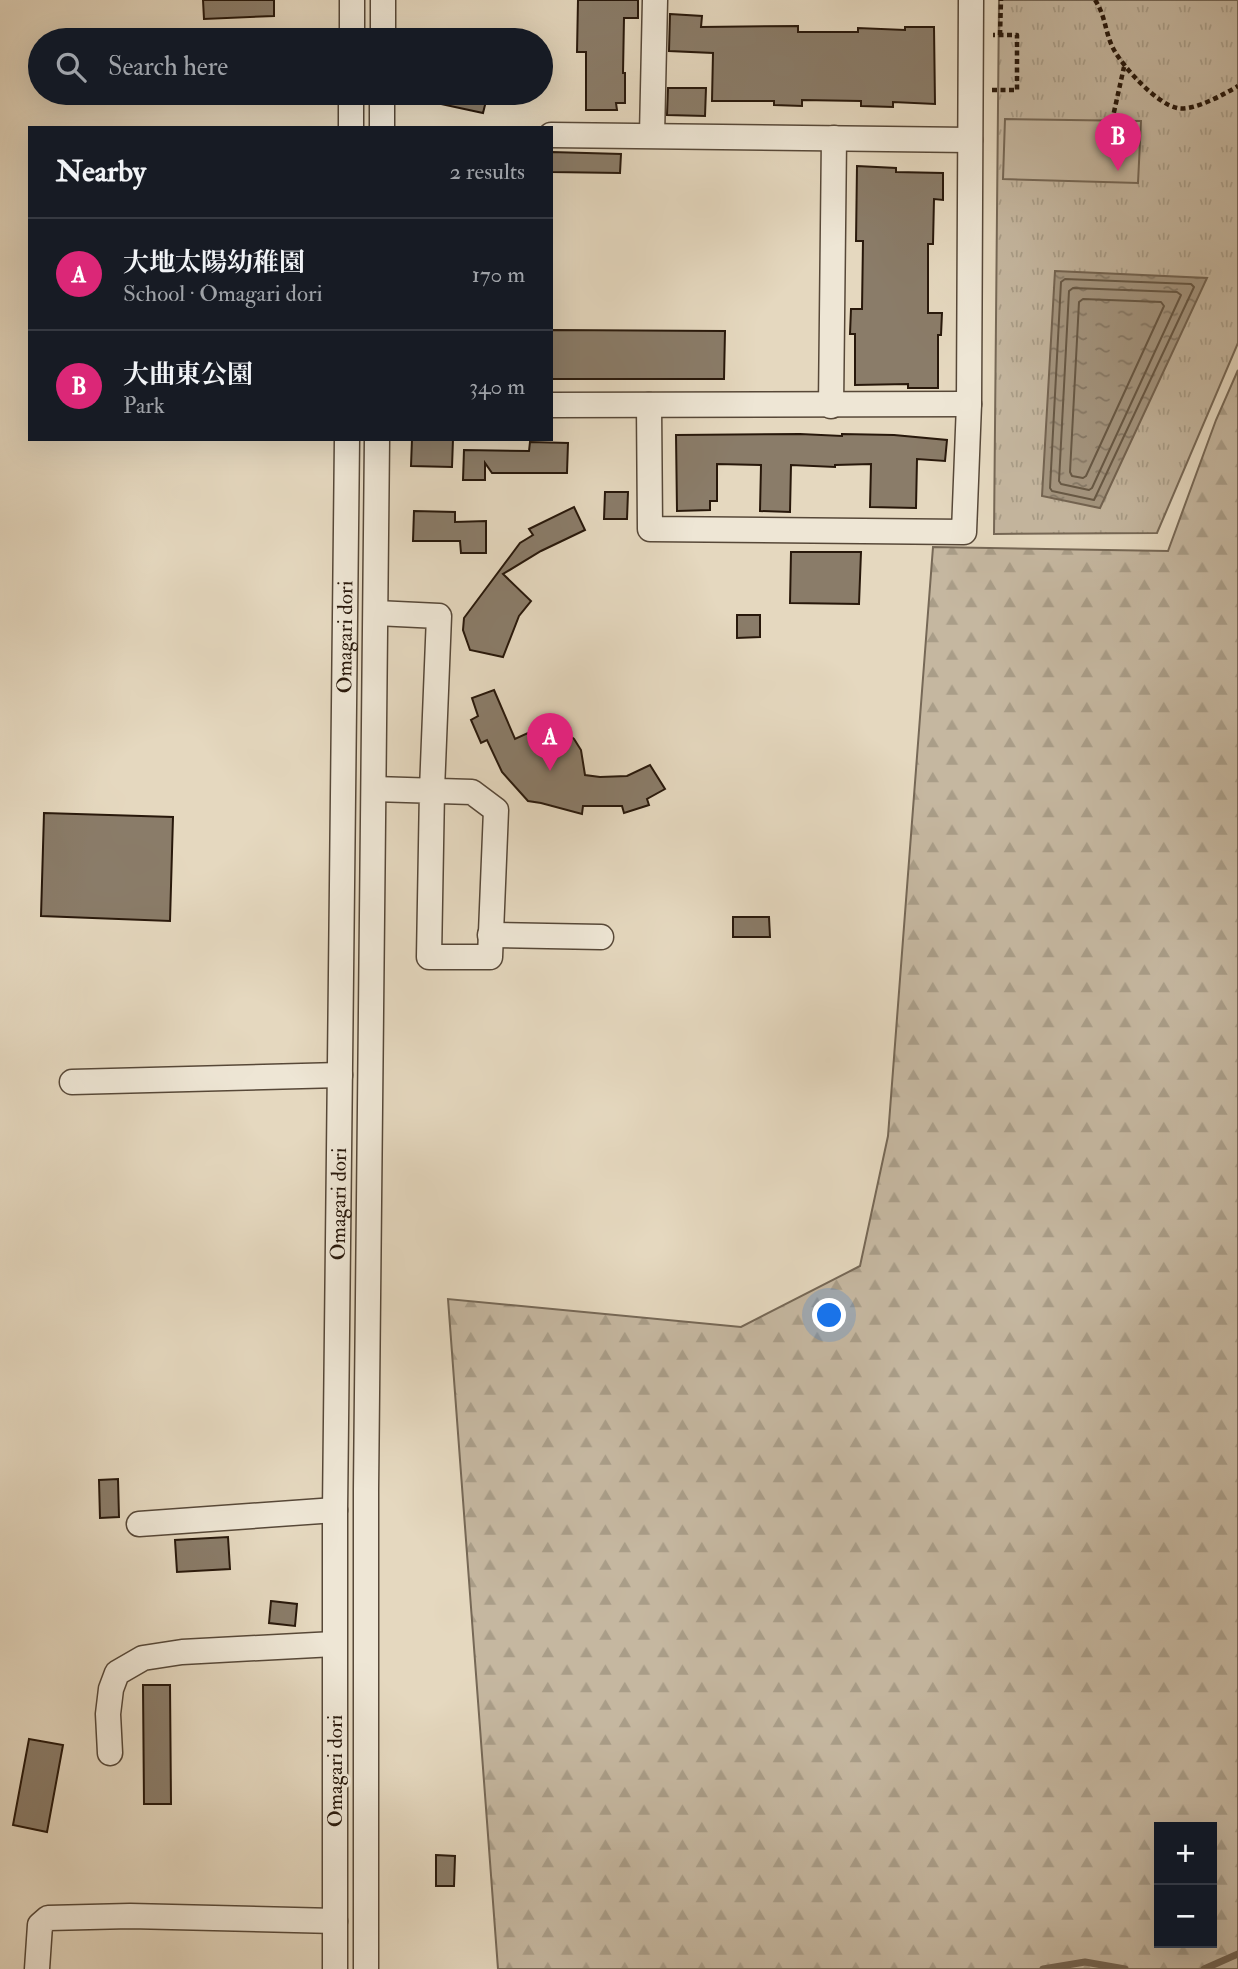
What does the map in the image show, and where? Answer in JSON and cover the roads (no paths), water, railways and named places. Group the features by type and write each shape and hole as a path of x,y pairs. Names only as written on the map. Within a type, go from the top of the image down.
{"street":[{"path":"352,0 352,28"},
{"path":"383,0 383,28"},
{"path":"652,135 655,0"},
{"path":"649,405 650,529 964,533 969,404 971,0"},
{"path":"351,105 351,126"},
{"path":"382,105 382,126"},
{"path":"553,135 970,140"},
{"path":"831,406 834,138"},
{"path":"553,405 969,404"},
{"name":"Omagari dori","path":"335,1969 335,1510 347,441"},
{"name":"Omagari dori","path":"366,1969 366,1528 377,441"},
{"path":"374,789 432,790 472,792 496,810 490,957 429,957 432,790 439,616 376,613"},
{"path":"490,935 601,937"},
{"path":"72,1082 340,1075"},
{"path":"139,1524 335,1510"},
{"path":"110,1753 108,1714 111,1689 117,1673 143,1658 182,1652 334,1644"},
{"path":"37,1969 40,1925 48,1918 130,1916 335,1921"}],"water":[{"path":"1055,271 1207,278 1100,508 1042,496"}],"waterway":[{"path":"1204,1969 1238,1954"},
{"path":"1043,1969 1085,1962 1125,1969"}],"place":[{"name":"大曲東公園","path":"1118,171"},
{"name":"大地太陽幼稚園","path":"550,771"}]}
